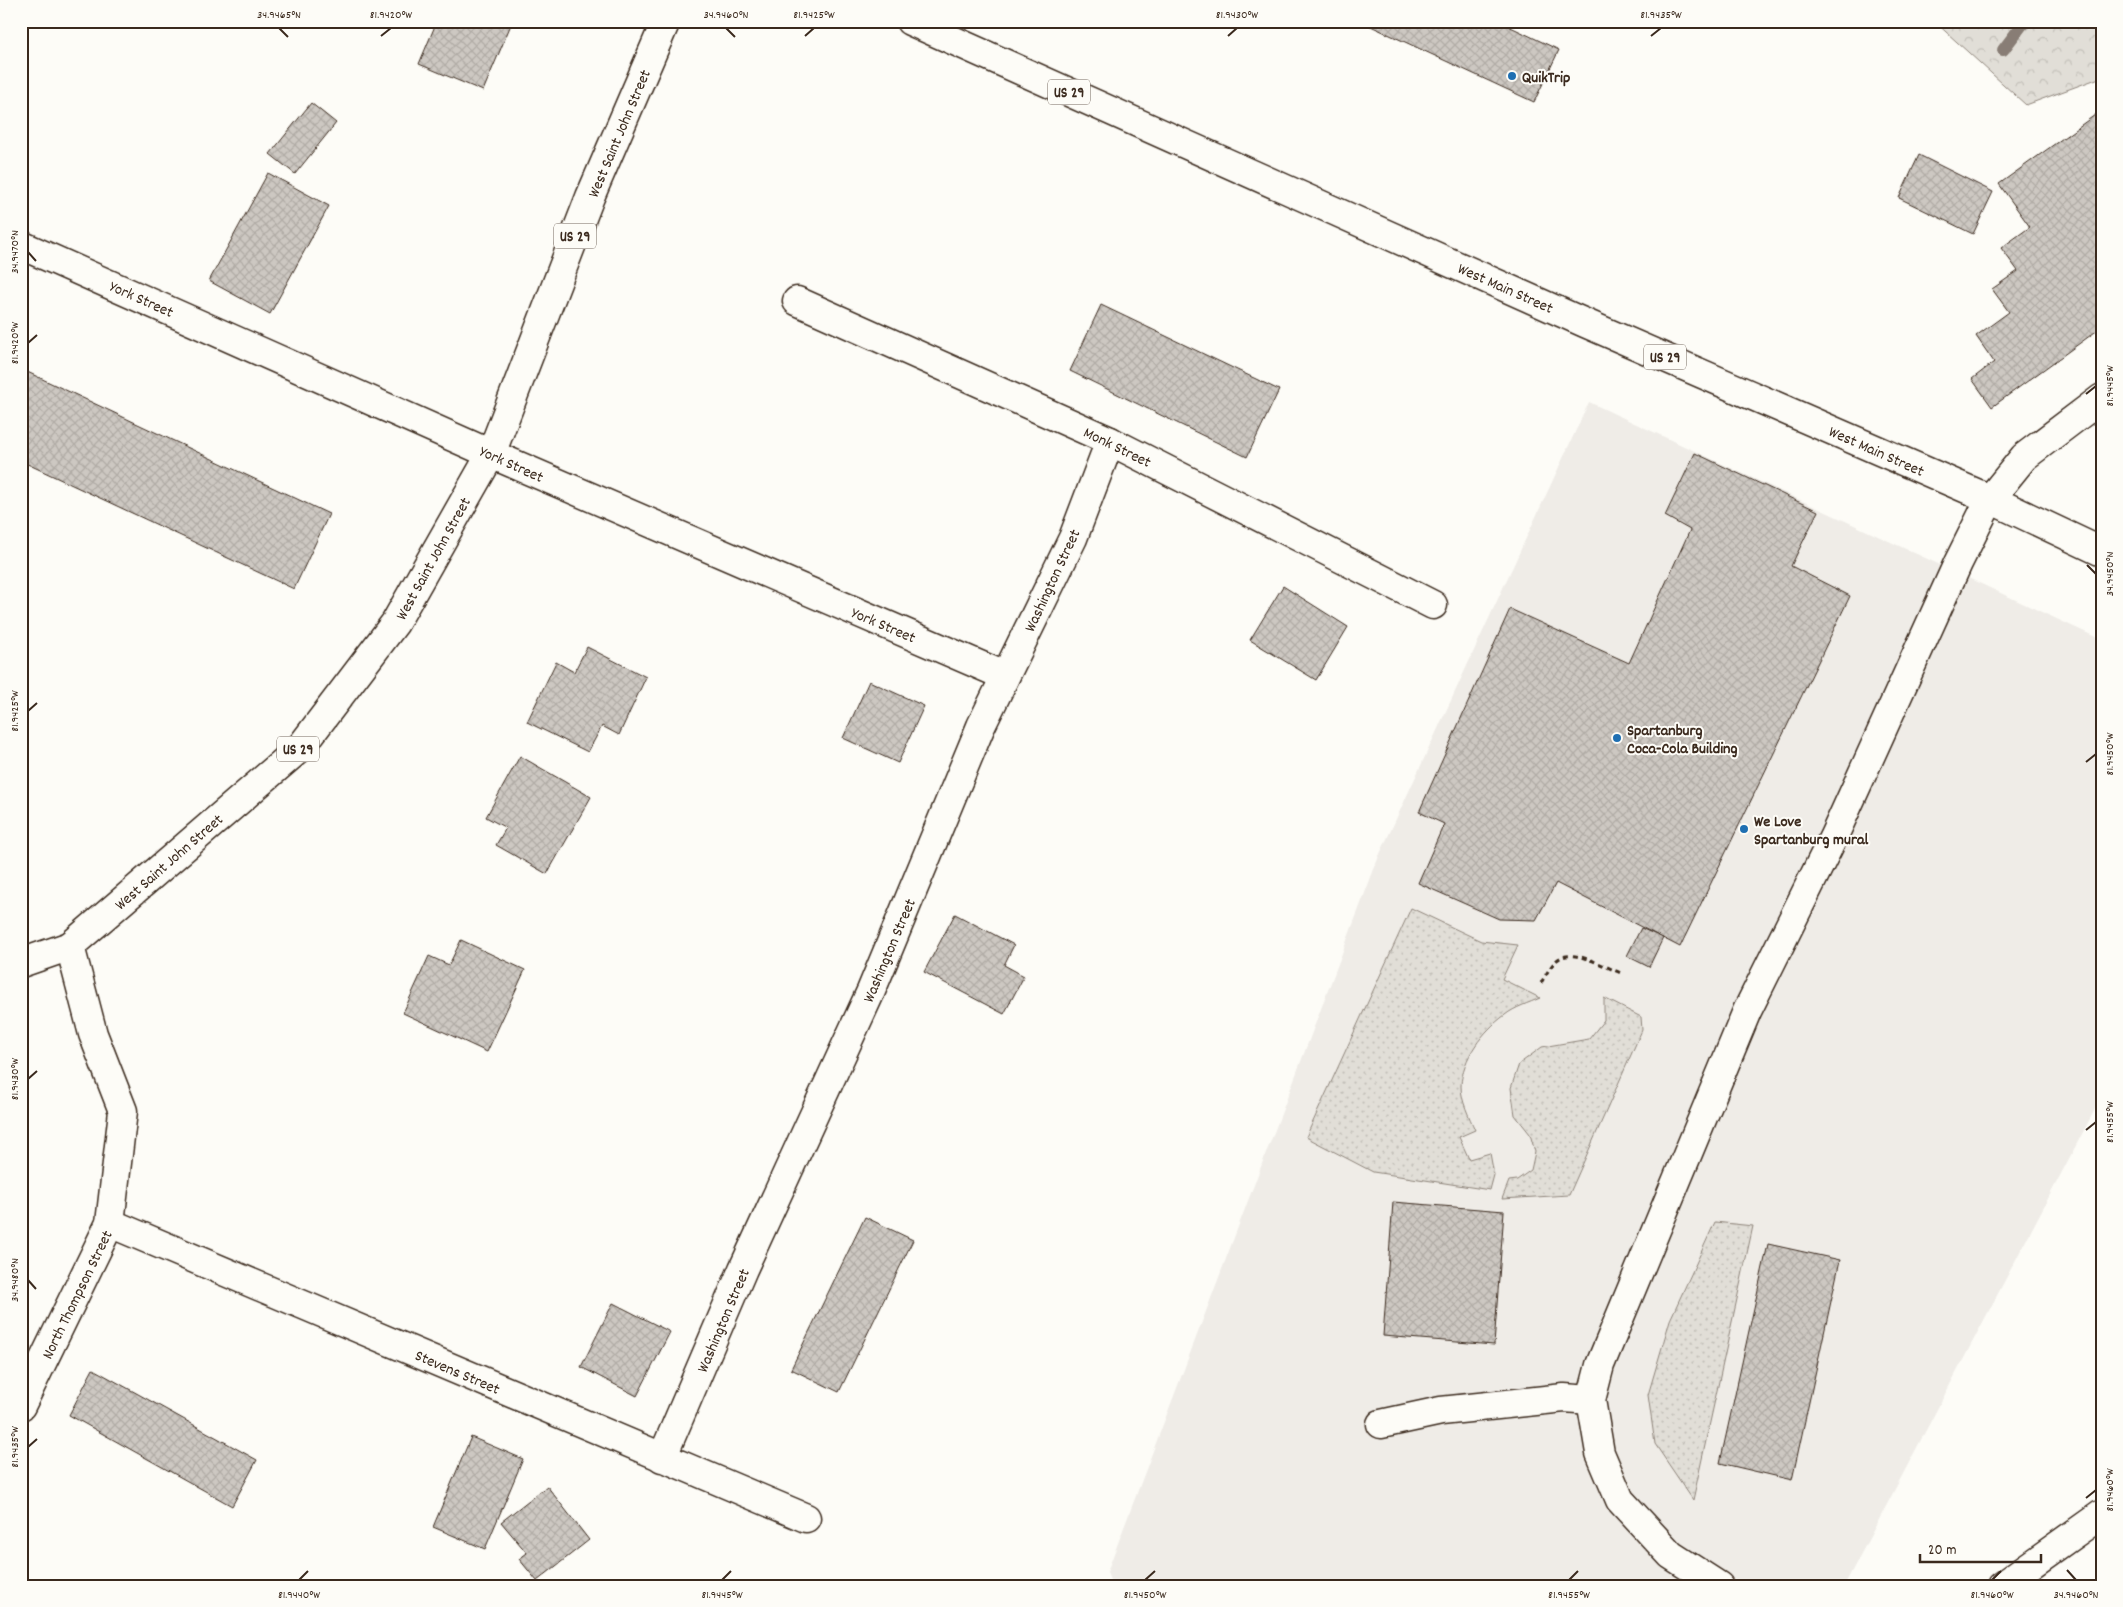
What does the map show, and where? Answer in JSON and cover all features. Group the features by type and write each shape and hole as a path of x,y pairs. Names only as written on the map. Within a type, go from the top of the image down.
{"street":[{"name":"West Saint John Street","path":"21,962 70,946 300,748 395,623 491,454 590,197 666,21"},
{"name":"West Main Street","path":"910,21 1585,323 1990,499 2102,552"},
{"name":"York Street","path":"21,245 491,454 1005,676"},
{"name":"Monk Street","path":"797,301 1110,441 1433,605"},
{"path":"1719,1586 1671,1555 1620,1500 1600,1452 1591,1400 1604,1356 1747,1012 1834,836 1958,563 1990,499 2024,457 2102,398"},
{"name":"Washington Street","path":"662,1458 744,1269 871,991 981,726 1073,538 1110,441"},
{"name":"North Thompson Street","path":"21,1406 110,1223 123,1111 93,1034 70,946"},
{"name":"Stevens Street","path":"110,1223 806,1518"},
{"path":"1381,1424 1441,1411 1564,1398 1591,1400"},
{"path":"2002,1586 2102,1514"}],"path":[{"path":"1541,983 1557,960 1570,955 1588,959 1621,973"}],"shaded area":[{"path":"1589,402 2102,640 2102,1096 1844,1586 1112,1586 1107,1572 1379,856"}],"green space":[{"path":"1934,21 2102,21 2102,77 2026,105"},
{"path":"1411,908 1481,941 1518,945 1502,979 1540,998 1509,1012 1489,1029 1475,1046 1465,1065 1462,1076 1462,1097 1475,1130 1459,1137 1469,1159 1490,1153 1494,1175 1490,1190 1373,1172 1306,1137"},
{"path":"1604,998 1641,1017 1642,1030 1569,1195 1502,1199 1509,1181 1517,1180 1531,1170 1535,1152 1530,1134 1515,1115 1511,1088 1519,1064 1542,1047 1589,1039 1604,1020"},
{"path":"1715,1222 1753,1226 1693,1500 1655,1444 1648,1395 1670,1320"}],"building":[{"path":"437,21 512,22 483,91 419,64"},
{"name":"QuikTrip","path":"1360,21 1498,21 1559,50 1534,102"},
{"path":"311,103 336,123 295,174 270,154"},
{"path":"2102,110 2102,327 1992,407 1972,379 1994,362 1976,336 2009,312 1992,289 2018,271 2001,248 2030,227 1999,184"},
{"path":"1919,155 1993,192 1973,234 1899,198"},
{"path":"268,173 329,206 270,314 209,281"},
{"path":"1101,305 1279,390 1247,457 1070,371"},
{"path":"21,369 329,514 294,589 21,461"},
{"name":"Spartanburg Coca-Cola Building","path":"1695,453 1818,511 1791,566 1850,596 1680,947 1556,883 1536,920 1499,919 1418,883 1444,824 1419,812 1510,609 1629,663 1690,530 1665,516"},
{"path":"1283,586 1348,627 1316,680 1250,640"},
{"path":"587,647 646,677 619,735 602,726 588,752 527,722 556,662 574,672"},
{"path":"869,681 924,706 898,763 843,738"},
{"path":"520,756 591,797 547,874 496,845 506,828 486,817"},
{"path":"955,914 1014,945 1004,965 1024,976 1004,1014 924,972"},
{"path":"1641,928 1663,938 1649,967 1627,956"},
{"path":"461,940 525,970 487,1052 403,1013 429,956 449,965"},
{"path":"1393,1202 1504,1211 1494,1345 1383,1336"},
{"path":"865,1217 913,1240 839,1392 791,1369"},
{"path":"1768,1244 1840,1260 1792,1480 1720,1463"},
{"path":"613,1303 670,1332 637,1396 581,1367"},
{"path":"93,1369 257,1460 232,1506 69,1415"},
{"path":"471,1437 523,1459 485,1549 433,1527"},
{"path":"547,1486 589,1540 537,1581 519,1559 527,1553 501,1522"}],"waterway":[{"path":"2003,50 2025,21"}],"place":[{"name":"QuikTrip","path":"1512,76"},
{"name":"Spartanburg Coca-Cola Building","path":"1617,738"},
{"name":"We Love Spartanburg mural","path":"1744,829"}]}
